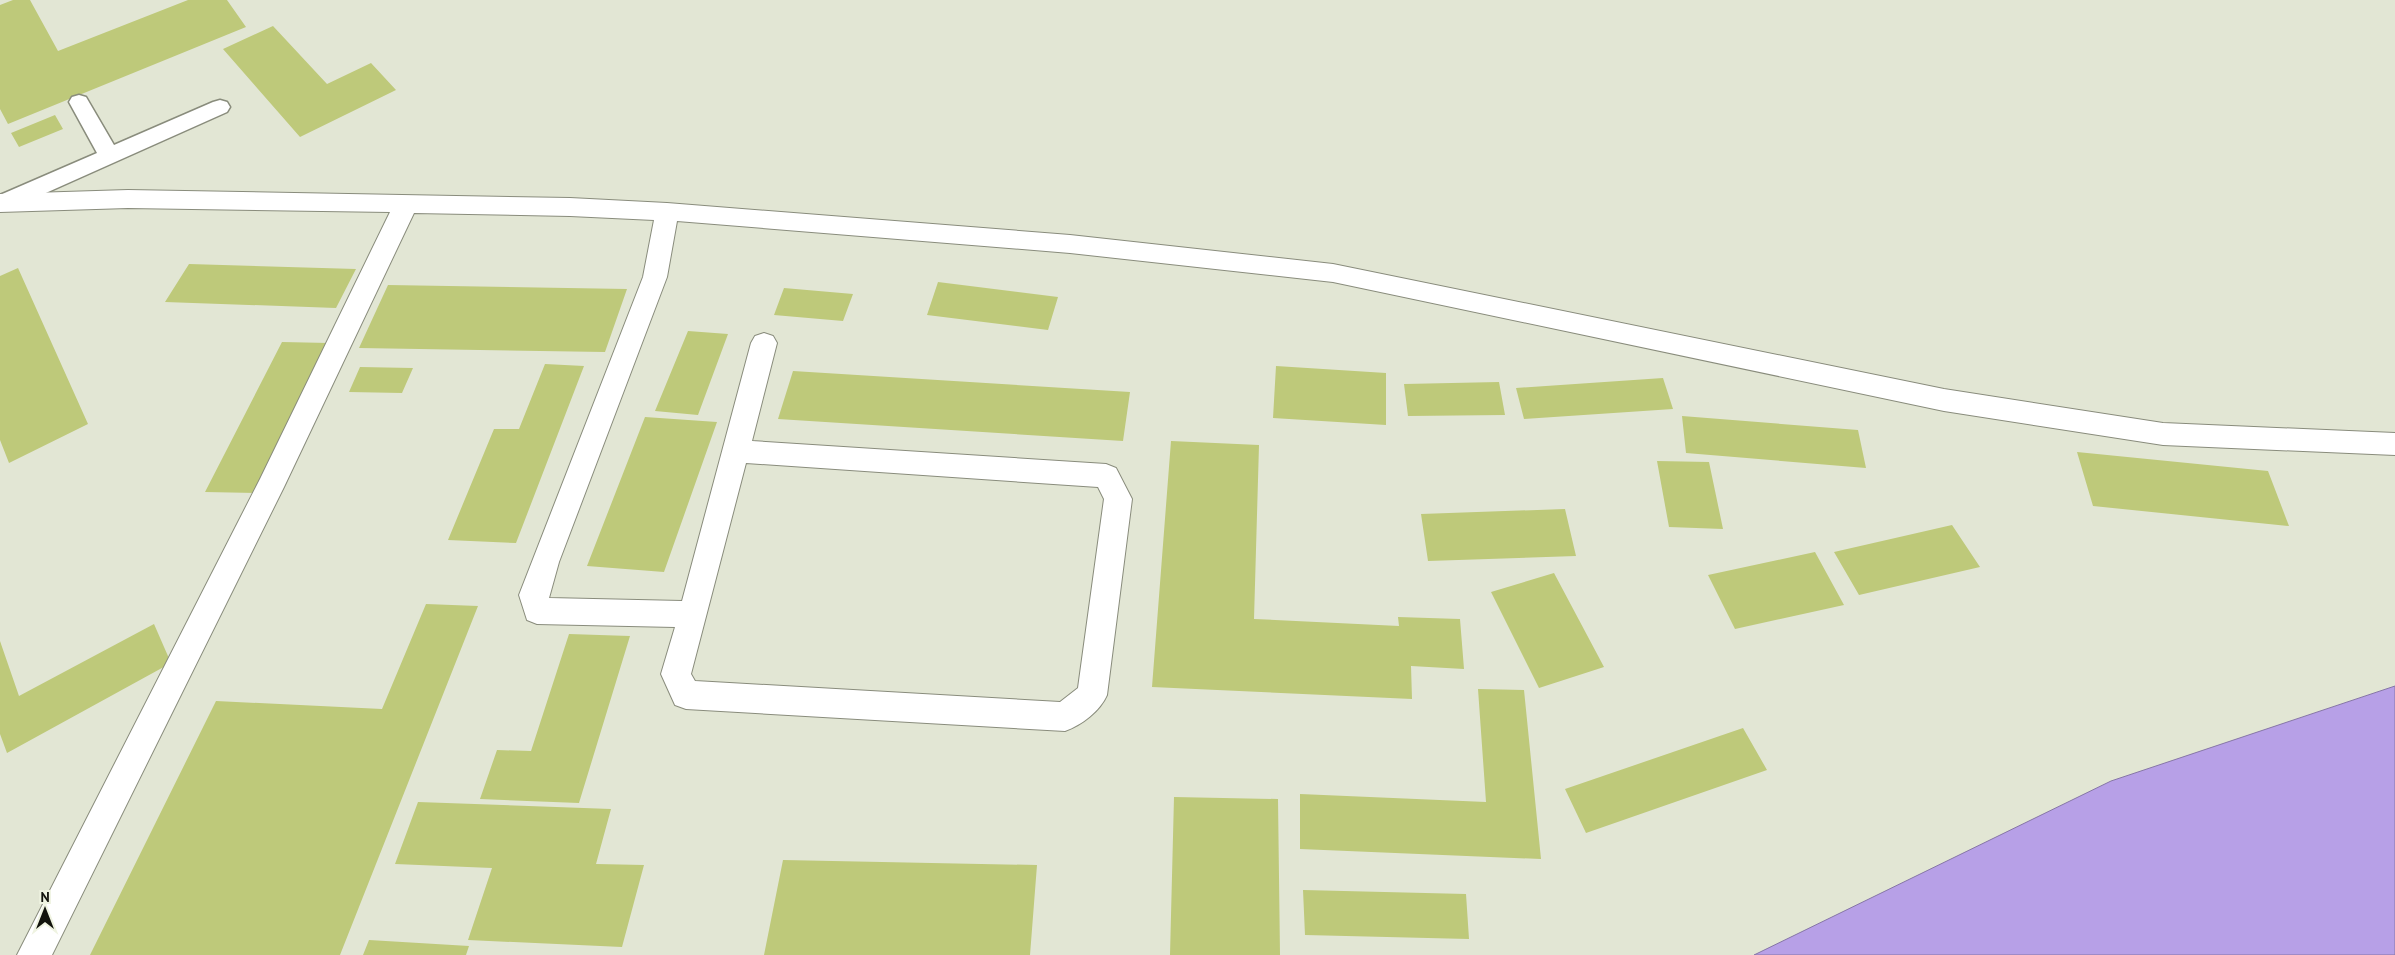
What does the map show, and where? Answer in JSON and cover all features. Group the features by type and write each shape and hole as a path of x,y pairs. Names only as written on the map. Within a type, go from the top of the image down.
{"street":[{"path":"1,203 128,199 570,207 667,212 1070,244 1333,273 1944,400 2163,434 2358,444 2395,444"},
{"path":"34,955 332,362 406,204"},
{"path":"667,212 655,277 548,552 534,595 537,611 693,614"},
{"path":"736,451 1106,476 1118,499 1092,695 1065,717 686,695 676,674 764,343"}],"lane":[{"path":"79,102 109,156"},
{"path":"1,203 220,107"}],"shaded area":[{"path":"2395,686 2395,955 1754,955 2111,781"}],"building":[{"path":"13,0 30,0 58,51 188,0 227,0 246,27 8,124 0,109 0,5"},
{"path":"273,26 327,84 371,63 396,90 300,137 223,49"},
{"path":"55,115 63,129 19,147 11,133"},
{"path":"189,264 356,269 336,308 165,302"},
{"path":"18,268 88,424 9,463 0,440 0,276"},
{"path":"938,282 1058,297 1048,330 927,315"},
{"path":"388,285 627,289 605,352 359,348"},
{"path":"784,288 853,294 843,321 774,315"},
{"path":"688,331 728,334 698,415 655,411"},
{"path":"282,342 329,343 256,493 205,492"},
{"path":"545,364 584,366 516,543 448,540 494,429 519,429"},
{"path":"1276,366 1386,373 1386,425 1273,418"},
{"path":"360,367 413,368 402,393 349,392"},
{"path":"793,371 1130,392 1123,441 778,419"},
{"path":"1663,378 1673,409 1524,419 1516,388"},
{"path":"1499,382 1505,415 1408,416 1404,384"},
{"path":"1682,416 1858,430 1866,468 1686,453"},
{"path":"645,417 717,422 664,572 587,566"},
{"path":"1171,441 1259,445 1254,619 1399,626 1398,617 1460,619 1464,669 1411,666 1412,699 1152,687"},
{"path":"2077,452 2268,471 2289,526 2093,506"},
{"path":"1657,461 1709,462 1723,529 1669,527"},
{"path":"1565,509 1576,556 1428,561 1421,514"},
{"path":"1952,525 1980,567 1859,595 1834,552"},
{"path":"1815,552 1844,605 1735,629 1708,575"},
{"path":"1554,573 1604,667 1539,688 1491,592"},
{"path":"426,604 478,606 340,955 90,955 216,701 382,709"},
{"path":"154,624 171,663 7,753 0,734 0,641 19,696"},
{"path":"569,634 630,636 579,803 480,799 497,750 531,751"},
{"path":"1478,689 1524,690 1541,859 1300,849 1300,794 1486,802"},
{"path":"1743,728 1767,770 1586,833 1565,789"},
{"path":"1174,797 1278,799 1280,955 1170,955"},
{"path":"418,802 611,809 596,864 644,865 622,947 468,940 492,868 395,864"},
{"path":"783,860 1037,865 1030,955 764,955"},
{"path":"1303,890 1466,894 1469,939 1305,935"},
{"path":"369,940 469,946 466,955 363,955"}]}
